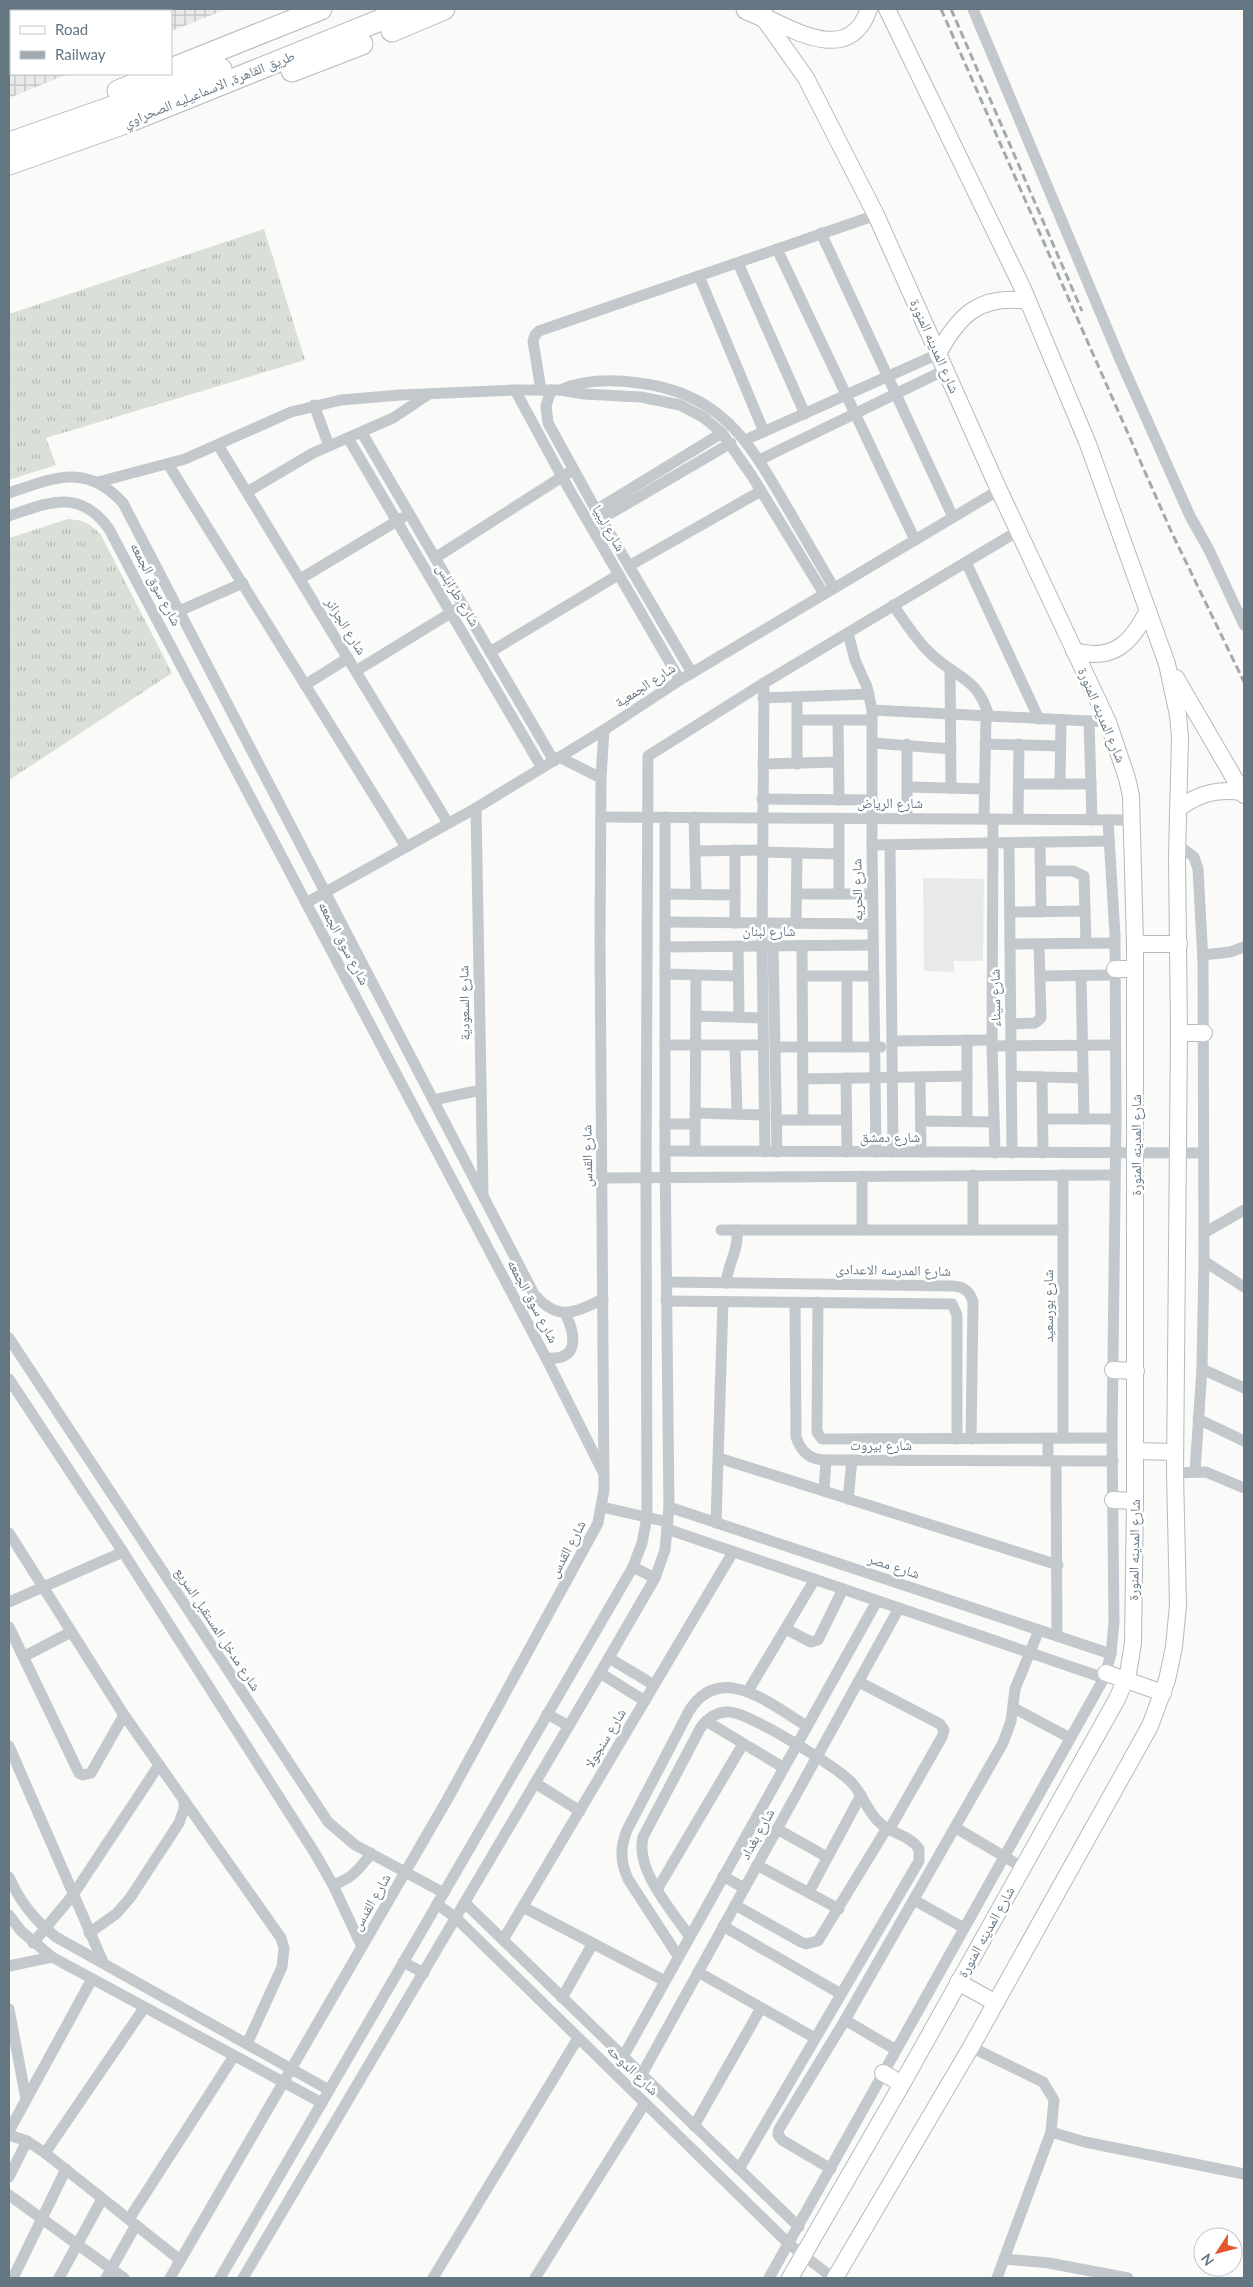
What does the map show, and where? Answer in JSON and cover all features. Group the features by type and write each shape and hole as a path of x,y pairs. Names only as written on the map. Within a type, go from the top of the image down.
{"highway":[{"path":"172,69 321,9"},
{"name":"طريق القاهرة, الاسماعيليه الصحراوي","path":"9,143 376,14 408,9"},
{"path":"202,92 238,89 272,78 327,58 444,9"},
{"name":"طريق القاهرة, الاسماعيليه الصحراوي","path":"9,164 108,130 202,92 376,14"},
{"path":"60,124 98,100 157,75"}],"main road":[{"path":"756,11 802,35 826,40 850,35 860,27 869,9"},
{"path":"834,2278 971,2047 1143,1739 1163,1693 1174,1647 1178,1605 1175,1452 1179,1153 1177,844 1180,737 1174,693 1167,664 1091,452 1028,300 887,9"},
{"name":"شارع المدينه المنورة","path":"756,11 806,78 876,215 999,490 1108,722 1128,778 1131,796 1135,944 1136,1371 1133,1643 1131,1662 1126,1680 902,2084 790,2278"},
{"path":"938,354 951,329 972,309 999,299 1028,300"},
{"path":"1074,651 1097,655 1120,647 1138,631 1148,610"},
{"path":"1167,664 1243,793"},
{"path":"1178,809 1192,798 1208,792 1225,790 1243,793"},
{"path":"1135,944 1179,944"},
{"path":"1115,972 1135,970"},
{"path":"1179,1033 1204,1033"},
{"path":"1113,1370 1136,1371"},
{"path":"1135,1451 1175,1452"},
{"path":"1113,1500 1135,1501"},
{"path":"1105,1676 1126,1680 1163,1693"},
{"path":"958,1982 996,2003"},
{"path":"883,2073 902,2084"}],"street":[{"path":"973,9 1060,220 1126,373 1190,516 1209,550 1244,626"},
{"path":"764,432 698,276 876,215"},
{"path":"821,233 953,517"},
{"path":"777,249 915,540"},
{"path":"738,263 805,414"},
{"name":"شارع ليبيا","path":"692,673 573,470 548,423 546,406 551,390 533,341 536,332 698,276"},
{"path":"745,440 938,354"},
{"path":"752,476 762,464 855,414 945,370"},
{"path":"551,390 577,383 596,381 644,383 683,393 702,402 732,425 745,440 762,464 834,588"},
{"path":"642,397 644,383"},
{"path":"98,482 168,464 218,445 272,420 314,405 370,397 515,390 551,390 642,397 680,405 703,417 722,433 752,476 824,594"},
{"name":"شارع ليبيا","path":"515,390 562,477 680,680"},
{"path":"247,492 291,465 406,411 429,394"},
{"path":"314,405 329,446"},
{"name":"شارع طرابلس","path":"362,433 490,652 556,759"},
{"path":"675,469 722,433"},
{"name":"شارع طرابلس","path":"348,438 542,768"},
{"path":"599,514 675,469 730,443"},
{"name":"شارع الجزائر","path":"218,445 448,823"},
{"path":"168,464 406,847"},
{"path":"435,558 573,470"},
{"name":"شارع سوق الجمعه","path":"9,493 59,477 82,477 98,482 114,493 123,503 534,1294 547,1307 556,1312 565,1313 580,1310 602,1299"},
{"name":"شارع الجمعية","path":"306,903 476,808 604,730 680,680 999,490"},
{"path":"629,566 761,491"},
{"name":"شارع سوق الجمعه","path":"9,516 56,501 87,506 99,516 118,546 546,1358 604,1472"},
{"path":"300,578 408,514"},
{"path":"220,2278 633,1567 642,1543 647,1517 646,1177 648,759 650,753 1018,531"},
{"path":"966,562 1039,719"},
{"path":"490,652 618,575"},
{"path":"179,611 243,583"},
{"path":"629,593 641,587"},
{"path":"356,671 463,605"},
{"path":"893,605 927,651 975,687 984,702 987,716 985,790 989,819"},
{"name":"شارع الحريه","path":"848,632 854,660 869,694 872,715 872,894 876,1152"},
{"path":"305,685 348,658"},
{"path":"187,675 207,666"},
{"path":"950,669 951,788"},
{"path":"764,683 762,923 768,946 775,1047 771,1152"},
{"path":"763,698 869,694"},
{"path":"797,697 797,764"},
{"path":"511,714 523,707"},
{"path":"797,720 838,720 872,715 950,714 1108,722"},
{"path":"838,720 839,800"},
{"path":"1060,784 1061,720"},
{"path":"1089,722 1092,820"},
{"name":"شارع القدس","path":"170,2278 406,1872 591,1539 602,1507 604,1472 600,818 604,730"},
{"path":"873,743 907,744 951,749"},
{"path":"907,744 908,818"},
{"path":"985,744 1060,746"},
{"path":"1018,819 1020,744"},
{"path":"556,759 601,778"},
{"path":"763,764 838,762"},
{"path":"1019,784 1091,784"},
{"path":"908,787 985,790"},
{"path":"762,799 872,800"},
{"name":"شارع السعودية","path":"476,808 483,1197"},
{"path":"243,2278 600,1674 655,1578 665,1550 669,1507 665,1176 665,817"},
{"path":"694,817 696,894"},
{"name":"شارع الرياض","path":"600,818 1132,820"},
{"path":"839,818 839,894"},
{"name":"شارع سيناء","path":"989,819 994,843 992,1043 995,1153"},
{"path":"769,2278 1105,1676 1114,1622 1112,1438 1114,1154 1116,1119 1115,972 1108,820"},
{"path":"872,845 1109,841"},
{"path":"1040,842 1041,912"},
{"name":"شارع سيناء","path":"1009,843 1012,1153"},
{"path":"1177,844 1194,857 1198,869 1203,955 1204,1261 1202,1369 1195,1471"},
{"path":"890,845 894,1152"},
{"path":"695,851 735,850 838,854"},
{"path":"735,850 735,923"},
{"path":"796,923 797,853"},
{"path":"1040,871 1073,871 1081,873 1085,880 1086,944"},
{"path":"666,894 735,894"},
{"path":"797,894 872,894"},
{"path":"1010,912 1085,911"},
{"name":"شارع لبنان","path":"666,922 873,924"},
{"name":"شارع لبنان","path":"648,937 665,942 738,946 873,945"},
{"path":"1010,944 1114,943"},
{"path":"1011,1024 1035,1023 1040,1020 1042,1015 1039,944"},
{"path":"738,946 739,1017"},
{"path":"768,946 762,1018 771,1118"},
{"path":"802,946 803,1120"},
{"path":"1203,955 1230,952 1244,947"},
{"path":"1040,976 1115,972"},
{"path":"665,974 738,976"},
{"path":"695,1151 696,975"},
{"path":"1081,975 1084,1119"},
{"path":"802,976 874,976"},
{"path":"847,976 847,1047"},
{"path":"993,983 1010,983"},
{"path":"874,988 892,988"},
{"path":"696,1016 762,1018"},
{"path":"775,1047 875,1048 892,1044 967,1040 1011,1046 1115,1045"},
{"path":"967,1040 968,1121"},
{"path":"665,1045 763,1045"},
{"path":"735,1046 737,1113"},
{"path":"920,1076 922,1152"},
{"path":"802,1078 967,1076"},
{"path":"1011,1076 1083,1078"},
{"path":"1042,1077 1043,1153"},
{"path":"846,1078 847,1152"},
{"path":"433,1100 481,1090"},
{"path":"665,1124 711,1114 737,1113 771,1118 846,1120"},
{"path":"1043,1119 1116,1119"},
{"path":"921,1121 994,1122"},
{"name":"شارع دمشق","path":"665,1151 1203,1153"},
{"path":"957,1152 957,1175"},
{"path":"973,1175 973,1230"},
{"name":"شارع بورسعيد","path":"1063,1175 1063,1438"},
{"path":"602,1178 665,1176 1114,1175"},
{"path":"862,1176 862,1230"},
{"path":"1204,1233 1244,1210"},
{"path":"721,1230 1063,1230"},
{"path":"726,1283 729,1266 738,1246 737,1230"},
{"path":"1204,1261 1244,1287"},
{"name":"شارع المدرسه الاعدادى","path":"667,1282 943,1286 964,1288 972,1296 973,1302 971,1439"},
{"path":"666,1301 948,1303 955,1307 957,1315 957,1439"},
{"path":"716,1523 723,1302"},
{"name":"شارع بيروت","path":"795,1302 796,1436 804,1452 811,1458 826,1460 1113,1461"},
{"name":"شارع بيروت","path":"818,1302 817,1432 819,1436 827,1440 1112,1438"},
{"path":"546,1358 562,1358 571,1350 573,1330 565,1313"},
{"name":"شارع مدخل المستقبل السريع","path":"9,1338 323,1815 341,1835 444,1893"},
{"path":"1202,1369 1244,1388"},
{"path":"9,1379 123,1552 316,1855 333,1885 362,1947"},
{"path":"1198,1419 1244,1441"},
{"path":"1048,1438 1052,1461 1058,1565 1057,1636"},
{"path":"936,1439 936,1460"},
{"path":"871,1440 872,1460"},
{"path":"718,1458 1058,1565"},
{"path":"824,1491 826,1460"},
{"path":"848,1499 852,1460"},
{"path":"1175,1473 1195,1471 1217,1475 1244,1488"},
{"path":"602,1507 647,1517 733,1552 1105,1676"},
{"name":"شارع مصر","path":"669,1507 1110,1654"},
{"path":"9,1533 124,1716 276,1930 284,1948 282,1967 247,2044"},
{"path":"9,1602 123,1552"},
{"name":"شارع سنجولا","path":"503,1940 733,1552"},
{"path":"633,1567 655,1578"},
{"path":"748,1692 816,1580"},
{"path":"786,1629 811,1642 818,1640 843,1589"},
{"name":"شارع بغداد","path":"607,2066 621,2054 665,1981 877,1601"},
{"name":"شارع بغداد","path":"642,2074 899,1608"},
{"path":"9,1627 79,1773 87,1774 91,1772 124,1716"},
{"path":"831,2169 782,2140 778,2132 845,2020 1006,1738 1014,1708 1014,1689 1039,1630"},
{"path":"23,1657 71,1632"},
{"path":"609,1658 654,1685"},
{"path":"600,1674 645,1701"},
{"path":"735,1905 806,1944 812,1944 822,1937 942,1737 944,1730 940,1724 859,1682"},
{"path":"678,1956 628,1878 623,1867 621,1854 622,1842 695,1702 706,1693 720,1687 730,1686 748,1692 807,1726"},
{"path":"1014,1708 1070,1738"},
{"path":"689,1936 645,1867 641,1847 648,1828 706,1721 719,1713 730,1712 742,1715 797,1744 817,1757 844,1776 861,1795 875,1818 888,1829 916,1844 919,1849 919,1861 739,2169"},
{"path":"547,1714 569,1726"},
{"path":"706,1721 784,1768"},
{"path":"658,1888 743,1744"},
{"path":"9,1746 103,1962"},
{"path":"33,1943 73,1896 159,1765"},
{"path":"535,1783 580,1811"},
{"path":"808,1892 861,1795"},
{"path":"89,1933 116,1914 130,1898 179,1823 184,1809 184,1800"},
{"path":"956,1828 1022,1867"},
{"path":"777,1829 827,1857"},
{"path":"622,1842 641,1847"},
{"path":"333,1885 350,1878 358,1871 370,1853"},
{"path":"757,1865 839,1909"},
{"path":"723,1876 744,1888"},
{"path":"9,1877 22,1904 45,1929 329,2090"},
{"path":"914,1900 964,1928"},
{"name":"شارع الدوحه","path":"465,1903 799,2227"},
{"name":"شارع الدوحه","path":"437,1904 456,1918 789,2244 834,2278"},
{"path":"523,1907 665,1981"},
{"path":"9,1915 33,1943 52,1957 322,2103"},
{"path":"723,1926 841,1994"},
{"path":"562,1998 592,1943"},
{"path":"9,1966 52,1957"},
{"path":"403,1962 424,1973"},
{"path":"698,1972 815,2038"},
{"path":"92,1979 9,2133 27,2141 45,2153 180,2260"},
{"path":"45,2153 144,2008"},
{"path":"694,2126 761,2008"},
{"path":"9,2009 26,2099"},
{"path":"845,2020 896,2050"},
{"path":"433,2278 578,2038"},
{"path":"971,2047 1043,2082 1054,2100 1051,2132 997,2278"},
{"path":"108,2274 132,2222 234,2056"},
{"path":"535,2278 645,2103"},
{"path":"1051,2132 1086,2142 1244,2174"},
{"path":"9,2177 27,2141"},
{"path":"13,2278 66,2169"},
{"path":"9,2195 77,2245 108,2274 124,2278"},
{"path":"59,2278 102,2199"},
{"path":"1004,2258 1049,2263 1128,2278"}],"shaded area":[{"path":"9,9 227,9 172,31 172,10 10,10 10,75 66,75 9,98"},
{"path":"923,878 984,879 983,961 954,961 954,972 924,971"}],"green space":[{"path":"264,229 305,360 46,438 56,465 9,480 9,314"},
{"path":"68,519 86,523 101,535 172,673 9,780 9,538"}],"railway":[{"path":"941,9 1171,531 1244,682"},
{"path":"951,9 1082,311"}]}
